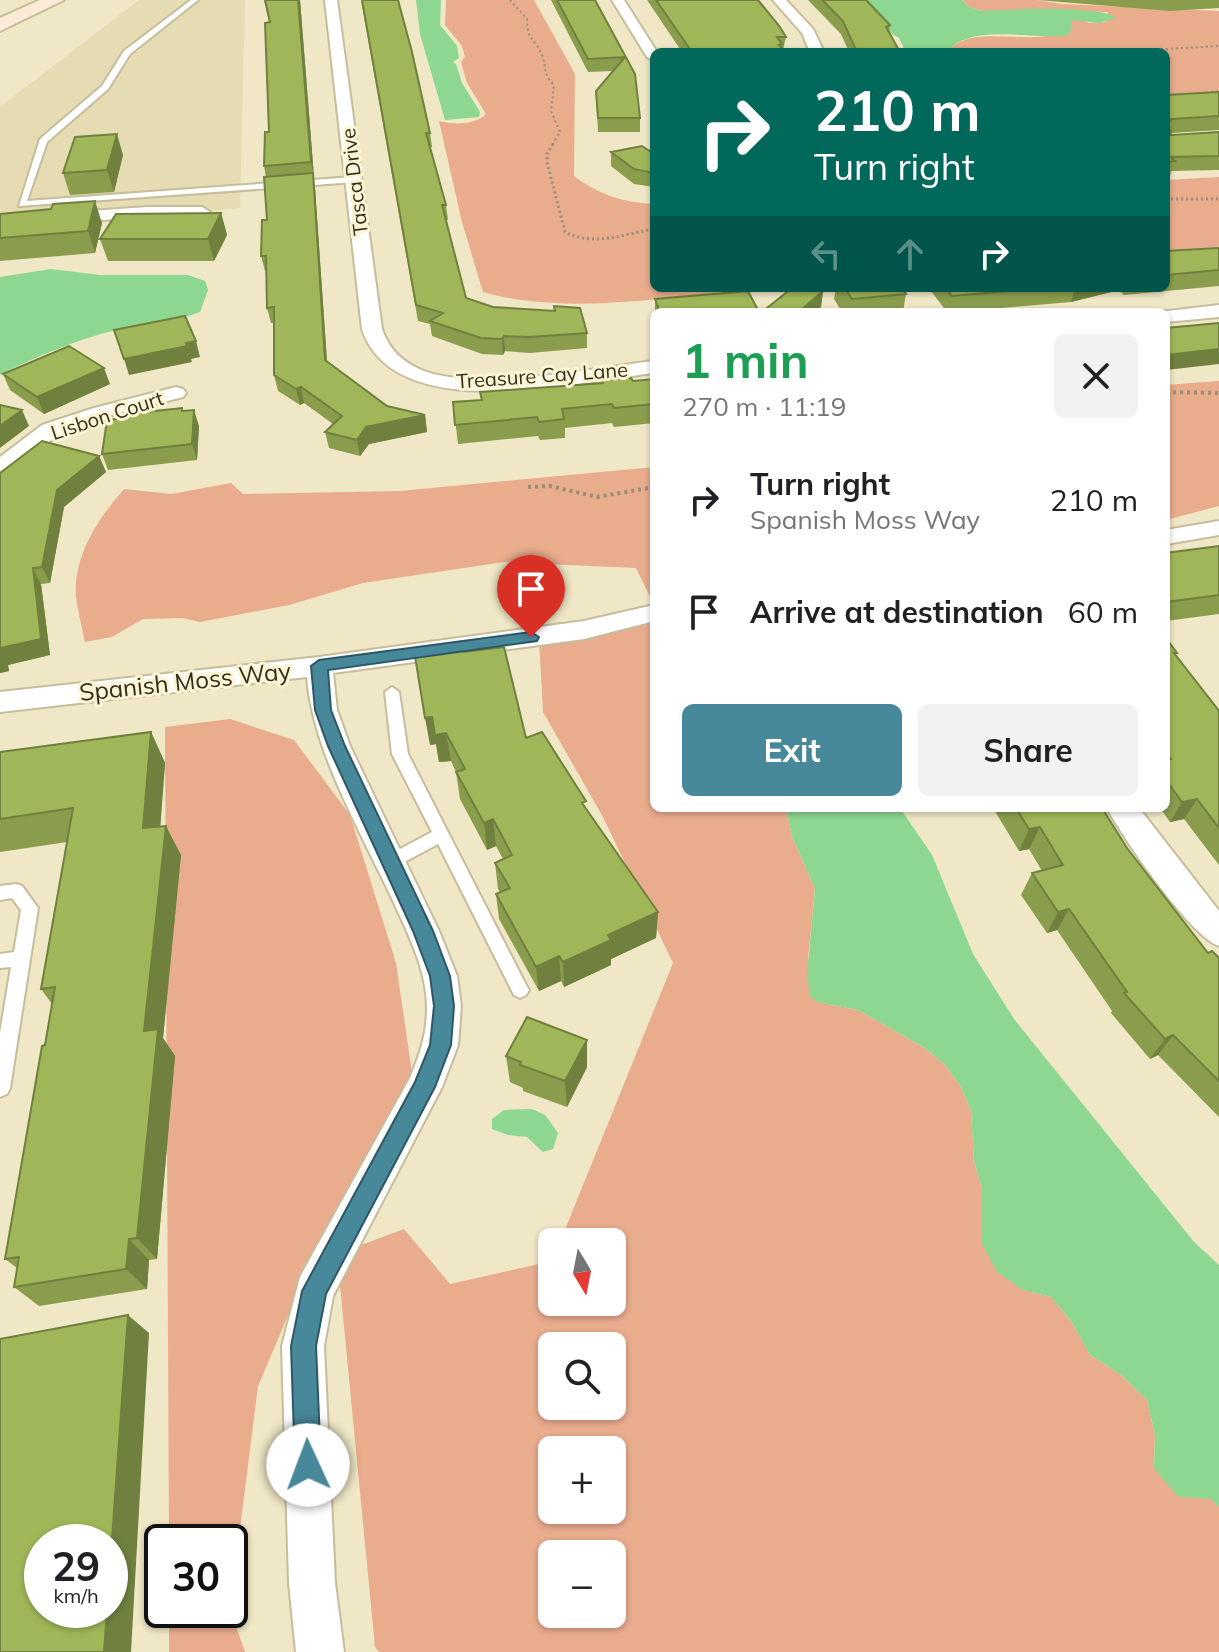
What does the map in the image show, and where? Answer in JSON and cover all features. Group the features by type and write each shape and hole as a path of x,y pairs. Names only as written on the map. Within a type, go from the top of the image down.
{"street":[{"path":"0,25 55,0"},
{"name":"Tasca Drive","path":"331,0 372,329 375,340 388,359"},
{"path":"618,0 650,51"},
{"path":"779,0 808,32 815,48"},
{"path":"0,222 148,212 202,212"},
{"path":"1170,316 1219,311"},
{"name":"Treasure Cay Lane","path":"388,359 438,381 471,382 650,367"},
{"name":"Lisbon Court","path":"0,468 50,430 101,412 176,393"},
{"path":"1170,536 1219,528"},
{"name":"Spanish Moss Way","path":"0,702 319,666 584,630 650,614"},
{"path":"319,666 323,710 336,746 440,976 444,1006 441,1045 424,1087 314,1291 303,1346 312,1583 320,1652"},
{"path":"1125,812 1195,907 1219,932"}],"lane":[{"path":"195,0 127,53 105,87 43,141 22,204 353,180"},
{"path":"392,692 400,754 520,990"},
{"path":"391,862 440,835"},
{"path":"0,893 16,891 30,908 0,1088"},
{"path":"0,961 22,958"}],"path":[{"path":"510,0 527,19 527,36 540,47 545,65 543,73 554,85 551,111 560,132 547,154 547,162 565,232 573,237 593,239 650,230"},
{"path":"1170,49 1219,46"},
{"path":"1188,95 1219,91"},
{"path":"1170,199 1219,199"},
{"path":"1170,392 1219,393"},
{"path":"528,487 550,486 597,497 650,488"}],"shaded area":[{"path":"139,0 245,0 240,208 0,232 0,107"},
{"path":"416,0 441,0 440,25 457,46 459,58 453,62 480,112 479,117 445,120 420,34"},
{"path":"446,0 534,0 575,74 574,176 611,196 650,204 650,292 726,292 587,304 516,299 483,292 462,222 439,121 464,123 486,114 467,83 461,62 465,57 462,46 445,25"},
{"path":"859,0 962,0 969,7 982,11 1074,10 1116,18 1099,23 1072,20 1070,34 1063,36 989,35 962,41 953,48 904,48 899,38 884,29"},
{"path":"962,0 1036,0 1219,11 1219,100 1170,103 1170,48 953,48 965,40 981,37 1051,35 1064,30 1078,18 1089,23 1105,22 1108,12 982,11 969,7"},
{"path":"1219,177 1219,248 1170,253 1170,180"},
{"path":"51,269 100,275 188,275 205,281 208,290 200,312 88,338 41,355 0,375 0,277"},
{"path":"1219,381 1219,506 1170,519 1170,385"},
{"path":"650,467 650,597 636,568 504,562 363,583 289,605 200,622 182,618 143,619 112,637 85,642 76,597 79,567 89,539 124,489 171,494 231,483 243,494 400,491"},
{"path":"650,617 650,812 787,812 792,836 815,889 808,958 817,1002 858,1010 925,1048 945,1065 961,1087 971,1111 974,1160 982,1190 982,1244 1023,1290 1051,1297 1071,1321 1090,1355 1121,1375 1147,1400 1155,1435 1154,1468 1212,1499 1219,1507 1219,1652 379,1652 375,1647 337,1254 404,1229 450,1284 538,1264 538,1316 626,1316 626,1228 566,1228 673,963 603,817 543,712 539,639"},
{"path":"230,719 294,740 350,815 396,963 412,1073 324,1231 258,1386 241,1524 169,1524 165,727"},
{"path":"787,812 903,812 932,855 973,954 1014,1019 1194,1242 1219,1265 1219,1507 1211,1499 1178,1497 1154,1468 1155,1435 1147,1400 1121,1375 1090,1355 1071,1321 1051,1297 1023,1290 997,1272 982,1244 982,1190 974,1160 971,1111 961,1087 945,1065 925,1048 858,1010 817,1002 810,996 807,974 815,889 792,836"},
{"path":"532,1109 545,1115 558,1133 553,1149 543,1152 527,1137 492,1129 492,1119 504,1110"},
{"path":"169,1628 236,1628 245,1652 169,1652"}],"building":[{"path":"265,0 298,0 311,162 264,166 265,132 269,132 265,23 270,22"},
{"path":"362,0 398,0 430,133 426,133 446,205 442,205 466,298 493,307 555,311 554,306 580,308 587,333 481,338 430,321 443,313 416,305"},
{"path":"557,0 595,0 635,74 640,118 598,118 596,91 625,57 588,59"},
{"path":"656,0 758,0 786,37 777,37 782,48 689,48"},
{"path":"822,0 866,0 890,25 886,27 898,48 855,48 843,21"},
{"path":"1219,92 1219,116 1170,120 1170,95"},
{"path":"1170,131 1171,135 1219,132 1219,156 1170,157"},
{"path":"117,134 107,170 63,173 75,137"},
{"path":"642,146 650,151 650,172 634,169 611,152"},
{"path":"313,173 325,360 387,406 425,415 366,427 357,440 325,432 342,416 301,387 296,389 274,375 274,307 267,308 266,256 261,256 262,220 267,220 264,177"},
{"path":"95,201 88,231 0,238 0,214 51,209 53,204"},
{"path":"221,213 208,239 100,239 116,214"},
{"path":"1219,248 1219,270 1170,275 1170,251"},
{"path":"749,292 757,308 658,308 655,299"},
{"path":"787,292 822,292 803,308 767,308"},
{"path":"848,292 906,294 852,299"},
{"path":"948,292 998,292 952,296"},
{"path":"185,316 196,341 186,343 187,346 124,359 114,330"},
{"path":"1219,323 1219,349 1170,355 1170,328"},
{"path":"69,346 104,368 37,397 3,374"},
{"path":"650,379 650,404 562,409 564,419 539,422 537,417 455,425 453,402 482,400 480,392 603,383 602,380"},
{"path":"0,405 22,410 0,426"},
{"path":"182,408 182,411 194,410 192,444 102,454 107,420 126,418 127,414"},
{"path":"42,441 99,456 57,490 42,567 33,568 41,639 0,648 0,473"},
{"path":"1219,546 1219,595 1170,601 1170,552"},
{"path":"462,643 464,652 504,647 526,738 542,732 586,801 582,803 658,912 608,935 611,940 563,962 559,956 536,967 496,894 510,888 495,863 512,855 493,819 484,823 456,772 465,769 446,733 435,735 432,717 425,718 414,650"},
{"path":"1170,643 1219,711 1219,828 1197,799 1182,802 1170,786"},
{"path":"151,732 143,828 166,826 144,1031 158,1029 137,1238 129,1239 126,1269 14,1287 19,1257 5,1259 55,987 41,989 73,808 0,819 0,752"},
{"path":"1018,812 1104,812 1127,848 1208,953 1212,951 1219,958 1219,1081 1173,1035 1165,1039 1124,993 1127,992 1069,909 1058,912 1032,873 1063,865 1040,827 1029,829"},
{"path":"527,1017 587,1040 565,1081 520,1065 521,1062 506,1056"},
{"path":"128,1315 113,1524 24,1524 24,1628 106,1628 104,1652 0,1652 0,1339"}],"route":[{"path":"308,1465 303,1346 314,1291 424,1087 441,1045 444,1006 440,976 423,931 336,746 323,710 319,666 531,637"}]}
